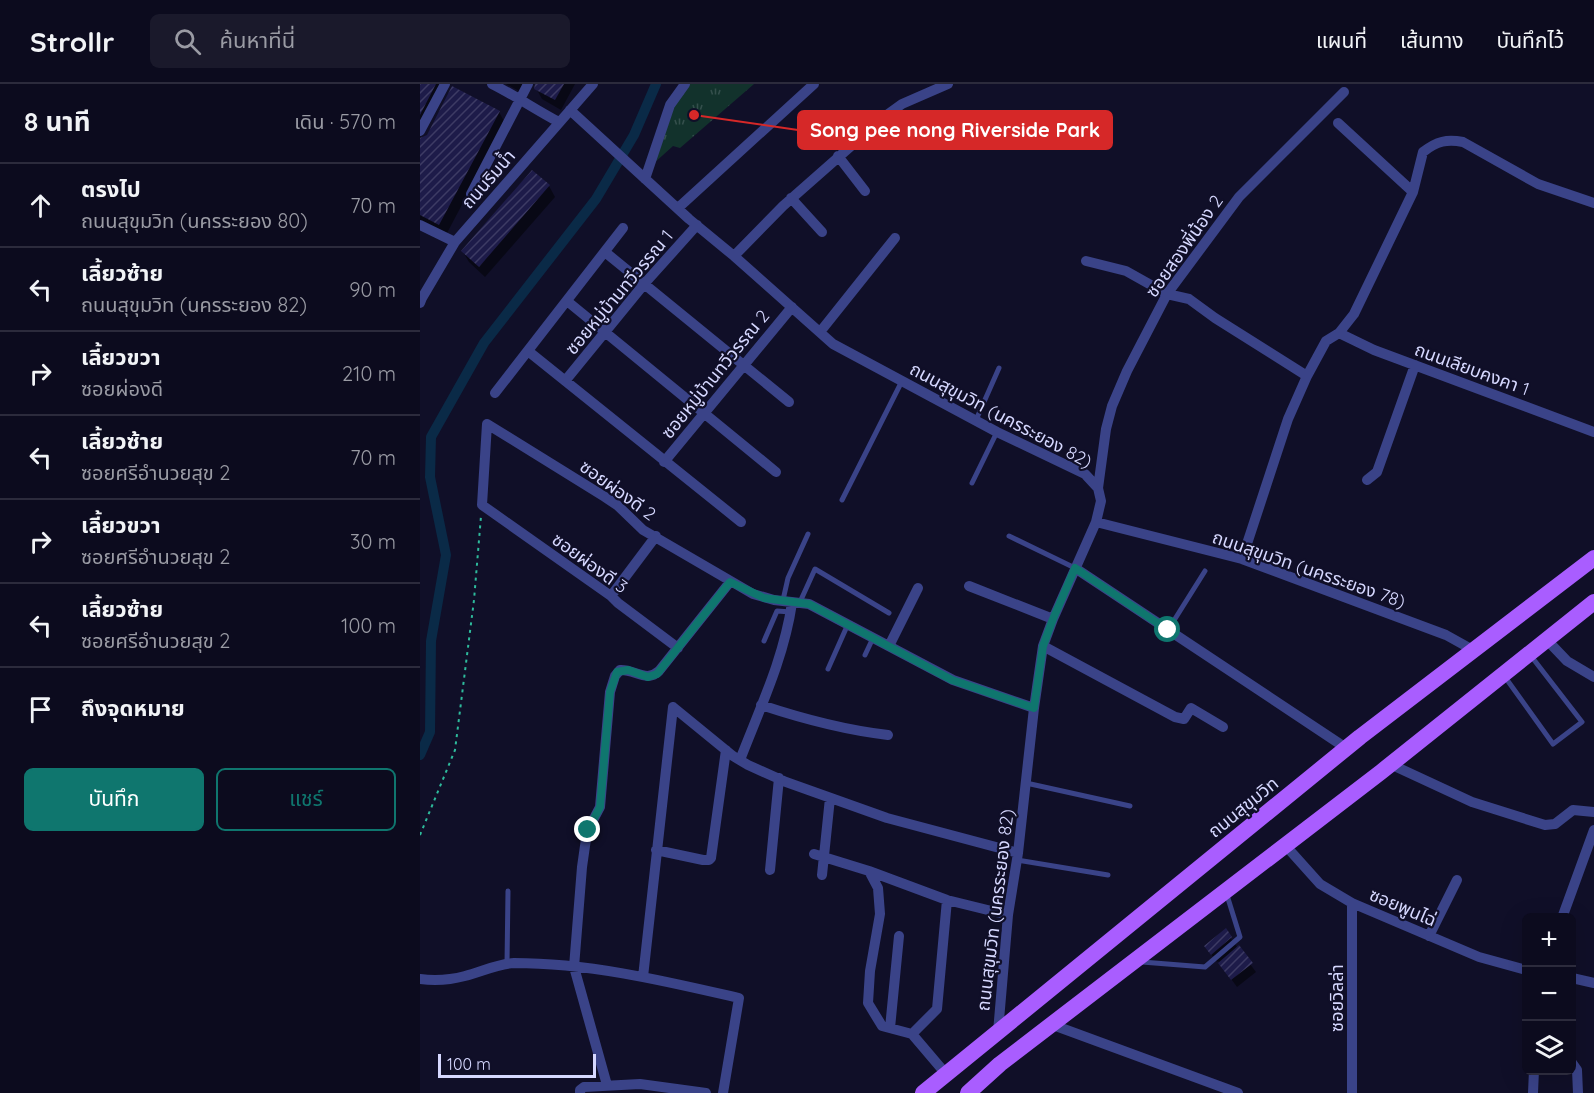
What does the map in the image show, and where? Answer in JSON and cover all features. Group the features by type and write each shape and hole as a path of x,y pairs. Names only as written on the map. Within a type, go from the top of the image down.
{"main road":[{"name":"ถนนสุขุมวิท","path":"923,1093 1346,748 1594,558"},
{"path":"968,1093 1000,1064 1390,764 1528,652 1594,602"},
{"path":"984,1093 1000,1064"}],"street":[{"path":"420,131 445,84"},
{"name":"ถนนสุขุมวิท (นครระยอง 82)","path":"492,84 521,99 531,100 564,116 604,142 833,344 997,432 1085,474 1098,488 1101,501 1096,522 1043,646 1018,856 1008,915 998,1032"},
{"path":"471,194 528,84"},
{"name":"ถนนริมน้ำ","path":"420,299 455,242 593,84"},
{"path":"642,176 670,105 685,84"},
{"path":"678,208 814,84"},
{"path":"734,256 791,198 884,117 902,104 948,84"},
{"name":"ซอยสองพี่น้อง 2","path":"1098,488 1106,429 1112,406 1127,370 1167,294 1239,197 1344,92"},
{"path":"884,117 892,130"},
{"path":"1338,123 1413,192"},
{"path":"1242,559 1288,419 1307,376 1326,341 1339,333 1354,314 1413,192 1423,152 1442,141 1463,142 1532,181 1594,203"},
{"path":"838,156 865,191"},
{"path":"791,198 822,232"},
{"path":"420,225 455,242"},
{"name":"ซอยหมู่บ้านทวีวรรณ 1","path":"566,381 645,283 698,225"},
{"path":"495,393 624,228"},
{"path":"820,332 894,238"},
{"path":"605,252 789,402"},
{"path":"1086,261 1125,271 1167,294 1189,299 1307,376"},
{"path":"567,301 776,472"},
{"name":"ซอยหมู่บ้านทวีวรรณ 2","path":"664,462 792,307"},
{"name":"ถนนเลียบคงคา 1","path":"1339,333 1374,350 1594,432"},
{"path":"528,351 741,522"},
{"path":"1367,480 1377,472 1415,365"},
{"name":"ซอยผ่องดี 2","path":"482,505 487,424 617,505 636,526 730,582 759,596 792,605 817,608 952,680 1034,708"},
{"name":"ซอยผ่องดี 3","path":"482,505 611,596 678,648"},
{"name":"ถนนสุขุมวิท (นครระยอง 78)","path":"1096,522 1242,559 1446,635 1473,650"},
{"path":"611,596 656,536"},
{"path":"1075,568 1346,748"},
{"path":"607,1085 574,967 582,867 588,830 600,807 608,709 613,681 617,672 623,669 648,677 654,676 730,582"},
{"path":"969,586 1053,619"},
{"path":"889,646 918,588"},
{"path":"740,760 784,646 792,605"},
{"path":"1546,639 1567,661 1594,677"},
{"path":"1043,646 1175,717 1184,719 1191,708 1223,727"},
{"path":"761,705 806,720 856,731 888,735"},
{"path":"643,977 672,707 740,760 779,778 887,818 1018,856"},
{"path":"656,850 703,860 711,858 726,750"},
{"path":"1390,764 1472,802 1545,825 1555,824 1573,810 1594,812"},
{"path":"770,870 779,778"},
{"path":"822,875 819,856 830,798"},
{"path":"1564,913 1594,830"},
{"name":"ซอยพูนไฉ่","path":"1285,845 1320,884 1352,903 1479,957 1522,969"},
{"path":"819,856 947,900 1008,915"},
{"path":"869,872 878,888 880,914 870,971 868,1003 882,1026 912,1034 946,1074"},
{"path":"1429,936 1457,880"},
{"path":"912,1034 937,1009 947,900"},
{"name":"ซอยวิลล่า","path":"1352,903 1352,1093"},
{"path":"890,1028 899,936"},
{"path":"420,979 448,980 507,963 574,967 643,977 739,998 723,1093"},
{"path":"1576,979 1594,982"},
{"path":"1053,1025 1238,1093"},
{"path":"1576,1069 1578,1093"},
{"path":"1533,1093 1534,1075"},
{"path":"580,1093 580,1089 584,1087 640,1084 706,1093"}],"lane":[{"path":"976,420 999,368"},
{"path":"842,500 902,381"},
{"path":"972,483 997,432"},
{"path":"792,605 788,578 808,534"},
{"path":"1009,536 1075,568"},
{"path":"764,640 777,611 792,605 815,569 889,613"},
{"path":"1168,630 1205,571"},
{"path":"828,669 848,624"},
{"path":"865,656 873,638"},
{"path":"1502,674 1553,744 1582,722 1528,652"},
{"path":"1026,783 1130,806"},
{"path":"1018,856 1108,875"},
{"path":"507,963 508,891"},
{"path":"1136,961 1205,967 1240,937 1226,891"}],"path":[{"path":"420,835 455,750 474,600 482,505"}],"green space":[{"path":"688,84 754,84 680,148 673,146 653,164 673,105"}],"building":[{"path":"420,84 436,84 420,115"},
{"path":"535,84 564,84 555,100 534,89"},
{"path":"452,86 500,111 439,225 420,215 420,138 427,135"},
{"path":"532,170 550,185 479,267 461,251"},
{"path":"1226,928 1232,937 1211,955 1204,946"},
{"path":"1239,945 1253,963 1231,980 1218,963"}],"waterway":[{"path":"420,755 430,732 431,641 446,555 430,477 431,437 484,343 596,199 634,135 656,84"}],"place":[{"name":"Song pee nong Riverside Park","path":"694,115"}],"route":[{"path":"588,830 600,807 610,692 617,672 623,669 648,677 657,674 730,582 764,598 809,604 952,680 1034,708 1043,646 1075,568 1168,630"}]}
